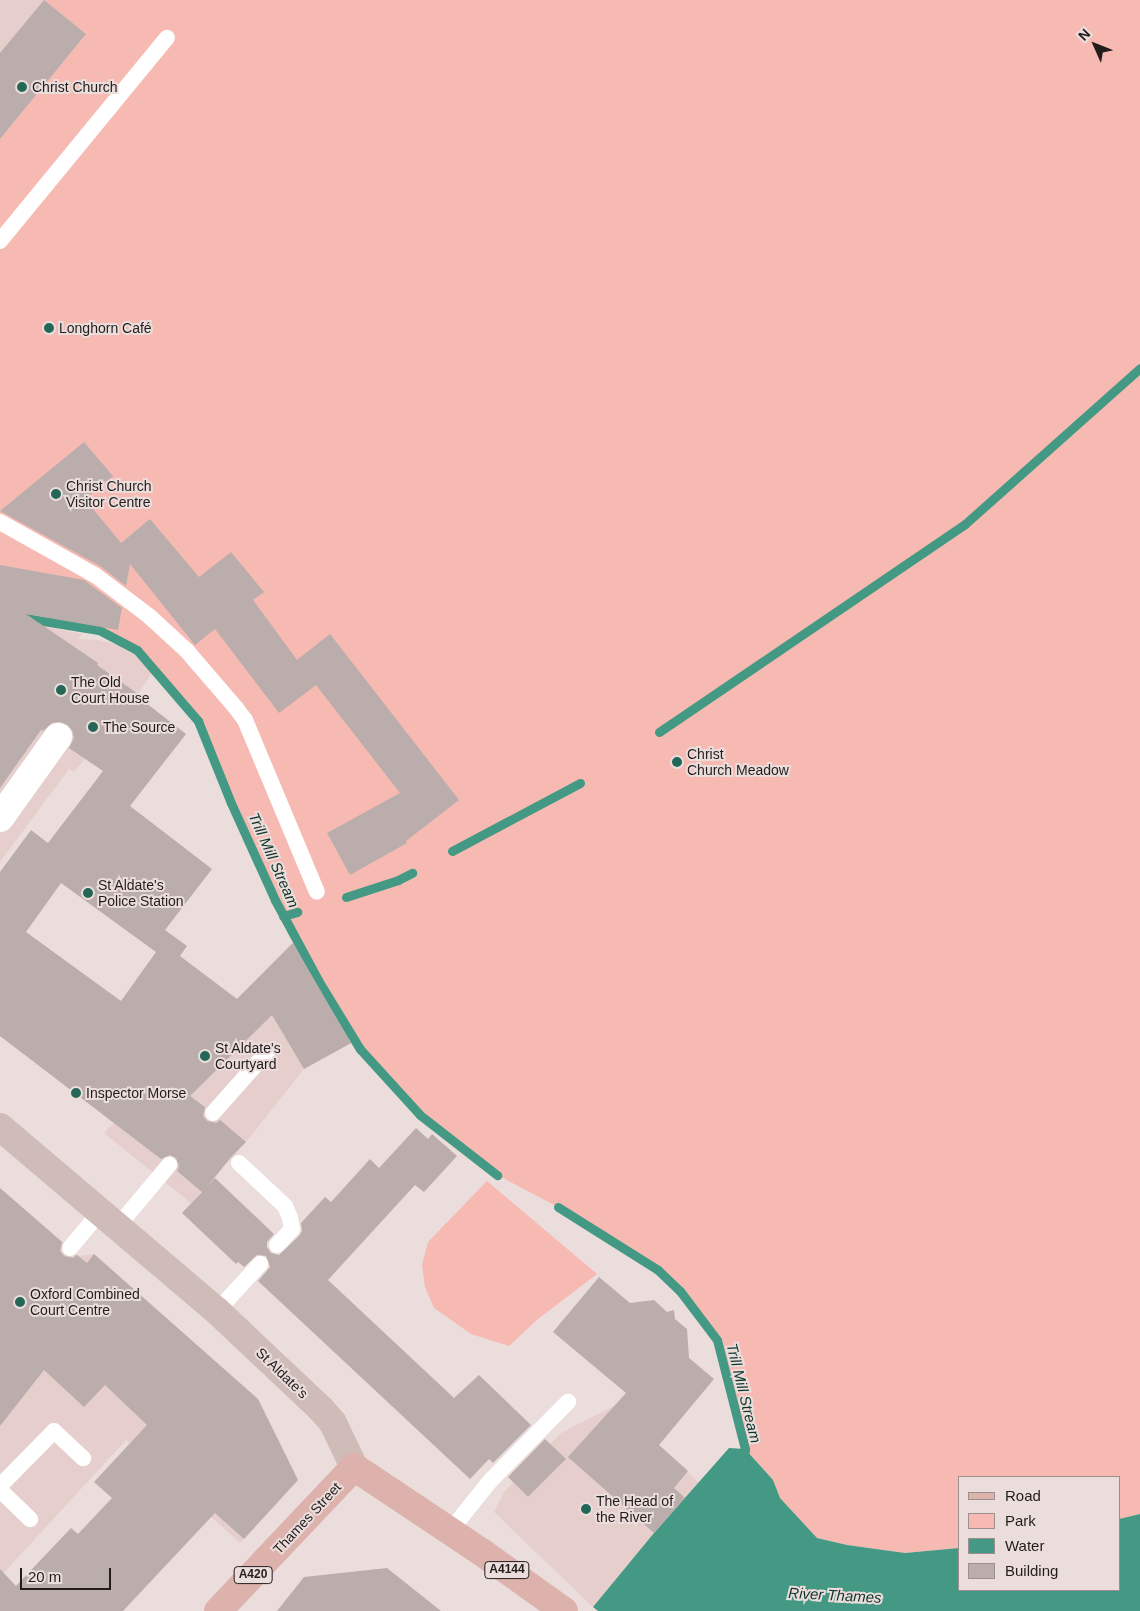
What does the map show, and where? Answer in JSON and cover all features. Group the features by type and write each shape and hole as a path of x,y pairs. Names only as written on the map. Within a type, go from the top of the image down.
{"main road":[{"name":"A4144","path":"354,1468 450,1531 564,1611"},
{"name":"Thames Street","path":"218,1611 354,1468"}],"street":[{"path":"0,818 58,737"},
{"name":"St Aldate's","path":"0,1127 217,1311 333,1423 354,1468"}],"lane":[{"path":"0,241 167,38"},
{"path":"0,522 95,576 149,616 187,651 236,708 245,720 317,892"},
{"path":"213,1114 268,1051"},
{"path":"239,1163 285,1206 292,1229 277,1244"},
{"path":"70,1248 109,1218 169,1165"},
{"path":"217,1311 260,1264"},
{"path":"450,1531 491,1480 568,1402"},
{"path":"30,1519 0,1488 54,1431 84,1458"}],"shaded area":[{"name":"Christ Church","path":"0,0 89,0 86,34 0,139"},
{"path":"0,618 82,634 78,639 99,640 137,650 154,670 138,694 74,772 69,769 0,862"},
{"name":"St Aldate's Courtyard","path":"296,939 355,1041 304,1069 246,1142 191,1203 104,1133"},
{"path":"0,1188 79,1256 94,1254 258,1399 298,1480 240,1543 126,1440 0,1577"},
{"name":"The Head of the River","path":"616,1405 699,1483 593,1607 494,1512 505,1491 561,1433"}],"green space":[{"name":"Christ Church Meadow","path":"44,0 1140,0 1140,1514 1120,1519 1120,1476 958,1476 958,1548 905,1553 847,1545 817,1538 780,1498 773,1480 745,1449 717,1341 680,1291 658,1270 558,1207 497,1175 420,1115 360,1049 318,980 275,900 231,803 198,721 137,650 99,630 0,614 0,139 86,34"},
{"path":"487,1181 597,1274 538,1319 509,1346 471,1334 434,1308 425,1287 422,1265 428,1242"}],"water":[{"name":"River Thames","path":"729,1448 745,1449 773,1480 780,1498 817,1538 847,1545 905,1553 958,1548 958,1591 1120,1591 1120,1519 1140,1514 1140,1611 598,1611 593,1607 654,1533"}],"building":[{"name":"Christ Church","path":"44,0 86,34 0,139 0,53"},
{"path":"84,442 113,476 85,499 121,543 150,519 199,577 231,552 264,592 253,600 297,660 330,634 459,800 406,841 407,843 350,875 327,833 400,793 316,685 279,713 215,629 195,645 130,564 126,586 100,566 0,511"},
{"path":"0,565 84,580 122,608 118,630 26,614 98,663 97,665 138,694 137,696 186,734 130,806 212,869 165,930 187,946 180,956 237,999 293,943 351,1043 304,1069 272,1015 190,1096 205,1107 203,1116 207,1121 216,1123 220,1120 246,1142 231,1157 207,1187 215,1178 274,1234 267,1242 267,1247 271,1253 279,1255 299,1236 302,1231 301,1223 325,1197 331,1202 370,1159 379,1168 416,1128 428,1139 432,1134 457,1156 424,1192 415,1185 328,1280 454,1398 479,1375 531,1425 493,1463 489,1459 470,1479 258,1281 270,1267 266,1256 257,1255 244,1267 238,1262 236,1264 182,1213 202,1192 177,1171 179,1166 176,1158 170,1155 161,1159 0,1036 0,872 31,830 48,843 103,771 69,748 74,738 72,730 67,725 60,722 52,723 43,731 41,730 0,788","holes":["61,883 156,952 121,1001 26,932"]},
{"path":"0,1188 62,1242 60,1251 64,1256 73,1258 77,1255 87,1263 94,1254 258,1399 298,1480 244,1539 215,1513 123,1611 0,1611 0,1569 16,1586 71,1528 78,1534 112,1498 94,1482 147,1425 105,1385 84,1407 44,1370 0,1426"},
{"path":"599,1277 630,1303 654,1300 667,1312 674,1310 675,1319 687,1329 689,1358 714,1379 659,1445 688,1471 674,1488 685,1498 654,1533 568,1457 626,1393 553,1332"},
{"path":"545,1439 566,1459 528,1497 508,1477"},
{"path":"387,1568 441,1611 277,1611 304,1577"}],"waterway":[{"path":"659,732 965,524 1140,368"},
{"name":"Trill Mill Stream","path":"0,614 99,630 137,650 198,721 231,803 275,900 318,980 360,1049 420,1115 497,1175"},
{"path":"452,851 580,783"},
{"path":"346,897 398,880 412,873"},
{"path":"283,916 297,912"},
{"name":"Trill Mill Stream","path":"558,1207 658,1270 680,1291 717,1340 745,1449 744,1459"}],"place":[{"name":"Christ Church","path":"22,87"},
{"name":"Longhorn Café","path":"49,328"},
{"name":"Christ Church Visitor Centre","path":"56,494"},
{"name":"The Old Court House","path":"61,690"},
{"name":"The Source","path":"93,727"},
{"name":"Christ Church Meadow","path":"677,762"},
{"name":"St Aldate's Police Station","path":"88,893"},
{"name":"St Aldate's Courtyard","path":"205,1056"},
{"name":"Inspector Morse","path":"76,1093"},
{"name":"Oxford Combined Court Centre","path":"20,1302"},
{"name":"The Head of the River","path":"586,1509"}]}
